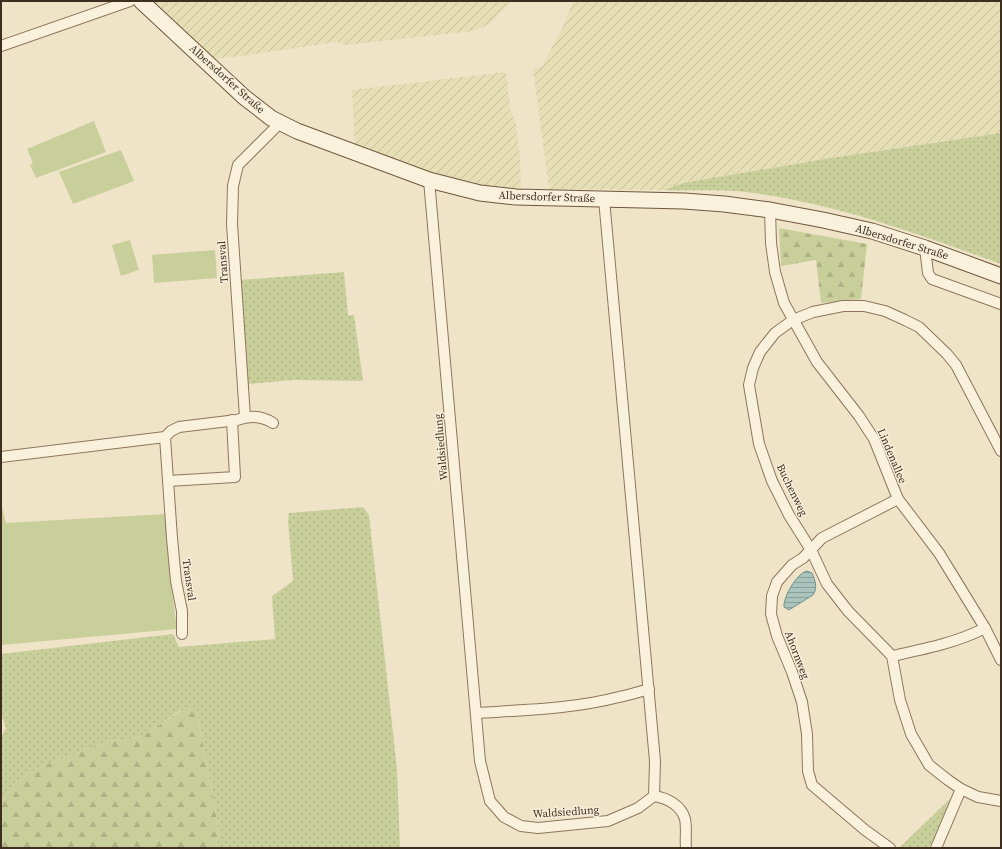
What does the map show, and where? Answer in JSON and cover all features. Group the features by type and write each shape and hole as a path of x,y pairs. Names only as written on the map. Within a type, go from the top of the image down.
{"street":[{"path":"1,46 130,1"},
{"name":"Albersdorfer Straße","path":"141,1 244,97 280,123 296,131 429,180 480,193 516,197 684,201 770,210 872,231 925,248 1001,276"},
{"name":"Transval","path":"245,417 232,224 233,186 238,165 280,123"},
{"name":"Waldsiedlung","path":"429,180 480,761 490,801 504,817 521,826 538,828 608,821 638,808 654,796"},
{"path":"604,199 648,689 654,761 654,796 662,797 676,804 684,818 686,848"},
{"name":"Lindenallee","path":"770,210 771,243 775,272 784,303 816,362 859,416 874,439 898,499 939,553 985,628 1001,660"},
{"path":"925,248 928,273 932,279 1001,304"},
{"name":"Buchenweg","path":"892,656 848,611 827,584 811,550 789,515 772,481 759,444 749,385 753,368 760,352 774,333 793,320 813,312 843,306 864,306 896,315 919,327 947,354 956,365 1001,451"},
{"path":"1,457 165,437 171,431 180,427 245,417 265,418 273,423"},
{"path":"168,481 235,477 232,420"},
{"name":"Transval","path":"165,437 176,580 182,611 182,634"},
{"name":"Ahornweg","path":"890,848 865,830 812,785 808,770 807,734 802,702 792,672 777,636 771,614 772,596 777,582 792,564 811,550 822,538 898,499"},
{"path":"985,628 975,634 936,647 892,656 900,700 911,734 929,765 961,789 978,796 1001,801"},
{"path":"476,713 584,703 618,697 648,689"},
{"path":"936,848 961,789"}],"shaded area":[{"path":"144,1 512,1 491,23 474,31 345,45 336,42 207,60"},
{"path":"573,1 1001,1 1001,133 831,158 683,183 664,190 549,189 533,69 542,66 562,29"},
{"path":"505,72 510,109 516,124 520,156 521,191 476,190 355,150 352,90"}],"green space":[{"path":"94,121 106,152 36,178 30,165 33,163 27,149"},
{"path":"1001,133 1001,264 876,221 812,204 746,192 664,190 683,183 831,158"},
{"path":"121,150 134,181 73,204 59,172"},
{"path":"779,228 867,244 861,299 821,303 816,260 781,266"},
{"path":"130,240 139,270 121,276 112,245"},
{"path":"215,250 217,278 154,283 152,255"},
{"path":"344,272 348,315 354,315 363,381 294,380 247,384 240,280"},
{"path":"1,503 6,523 165,514 170,577 177,629 1,645"},
{"path":"363,507 369,515 397,769 400,848 217,848 219,831 197,712 181,710 142,736 130,739 120,739 91,747 45,765 17,782 1,802 1,737 6,728 1,714 1,654 173,634 179,647 275,639 272,596 293,581 288,520 289,513"},
{"path":"188,706 193,706 197,712 219,831 217,848 1,848 1,802 17,782 45,765 91,747 120,739 130,739 142,736"},
{"path":"952,797 940,830 928,848 899,848"}],"water":[{"path":"807,571 812,573 814,578 816,584 815,592 813,595 789,610 784,607 788,592 799,576"}]}
